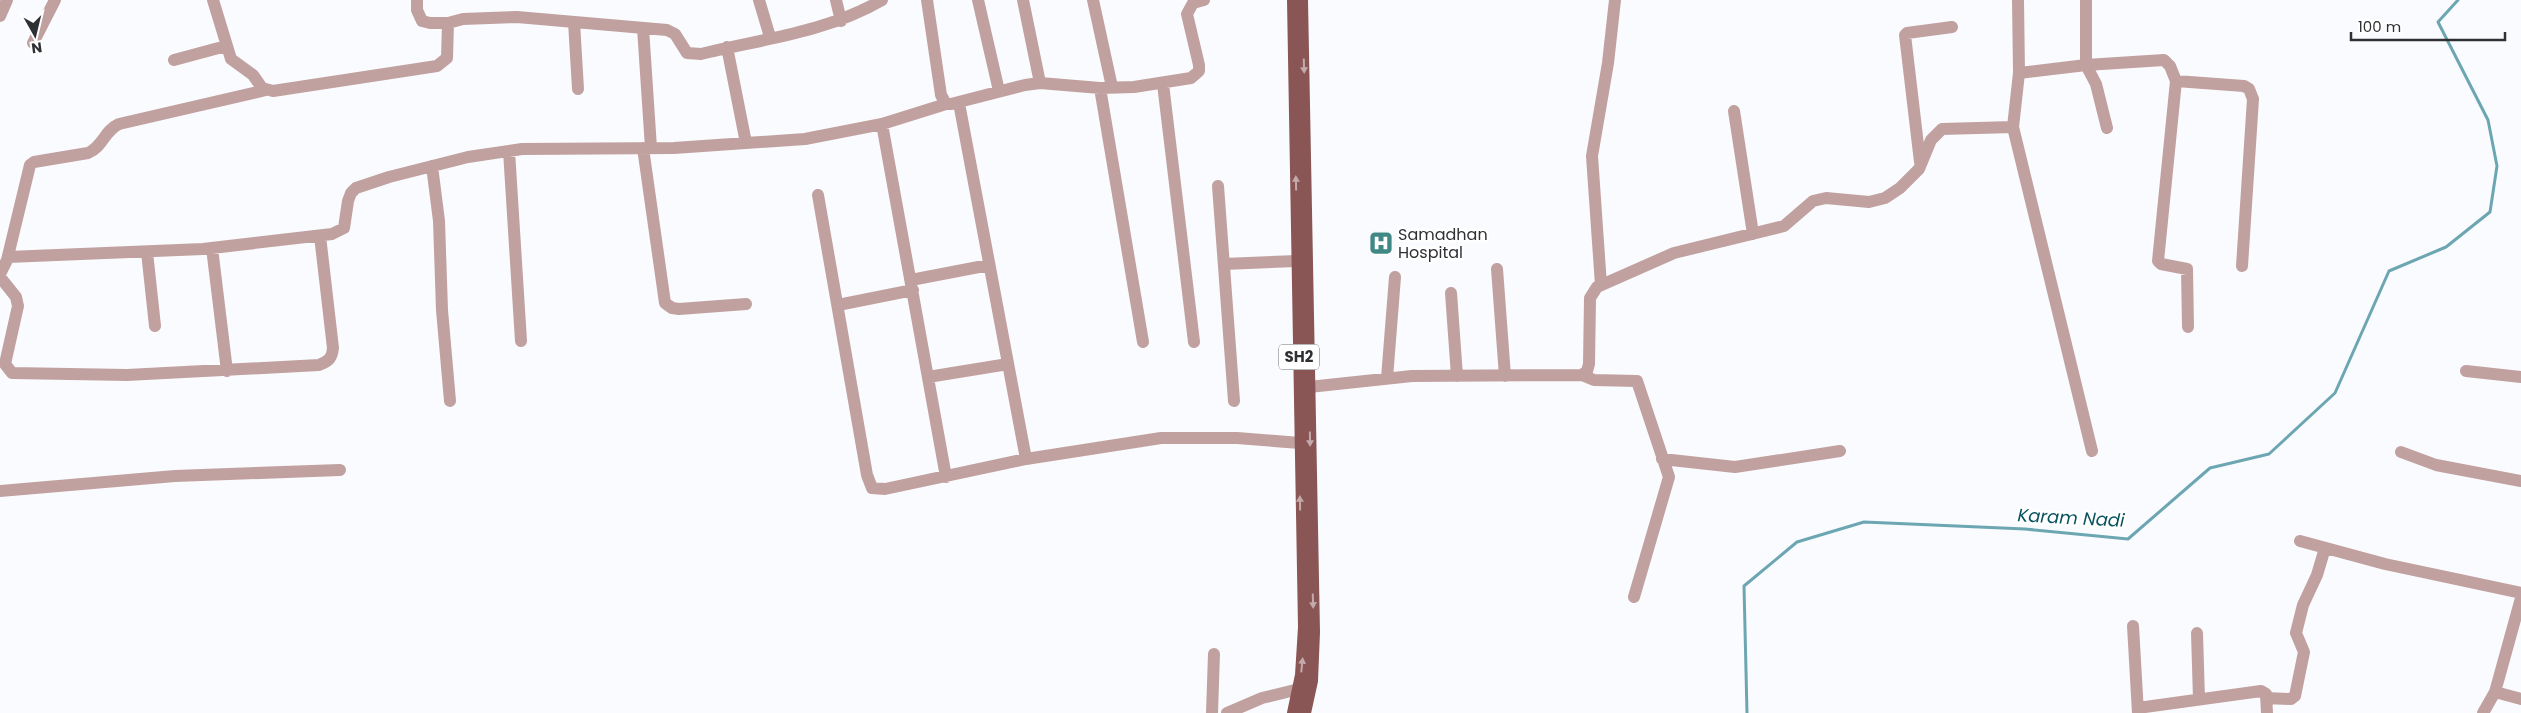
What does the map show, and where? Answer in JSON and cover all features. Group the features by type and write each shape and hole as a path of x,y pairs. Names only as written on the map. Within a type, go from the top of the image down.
{"main road":[{"name":"SH2","path":"1292,0 1304,627 1304,656 1293,713"},
{"name":"SH2","path":"1302,0 1314,657 1312,681 1305,713"}],"street":[{"path":"0,16 7,0"},
{"path":"33,43 55,0"},
{"path":"212,0 231,59 254,75 262,88 266,90"},
{"path":"417,0 417,10 422,21 430,23 448,23 463,19 517,17 668,30 675,34 687,53 701,54 841,21 882,0"},
{"path":"759,0 770,38"},
{"path":"836,0 841,21"},
{"path":"927,0 941,95 946,104"},
{"path":"978,0 999,91"},
{"path":"1023,0 1040,83"},
{"path":"1093,0 1143,342"},
{"path":"8,257 212,248 332,234 344,228 351,192 362,184 468,157 522,149 647,148 805,139 882,124 946,104 959,103 999,91 1040,83 1106,88 1163,84 1192,78 1199,71 1187,14 1193,3 1204,0"},
{"path":"1601,285 1592,156 1608,64 1615,0"},
{"path":"2018,0 2020,73 2013,127 2092,451"},
{"path":"2086,0 2086,65 2096,84 2106,128"},
{"path":"574,22 578,90"},
{"path":"320,236 332,356 327,362 319,365 227,371 127,375 12,373 5,364 18,306 16,297 0,275 8,257 28,176 34,162 88,154 96,150 107,132 119,124 266,90 437,66 447,58 448,23"},
{"path":"1921,165 1905,35 1952,27"},
{"path":"643,28 647,148 665,303 672,308 679,309 746,304"},
{"path":"174,60 226,46"},
{"path":"727,48 746,143"},
{"path":"2020,73 2086,65 2164,60 2170,66 2176,81 2158,261 2161,264 2187,269 2188,327"},
{"path":"2176,81 2244,86 2252,94 2242,266"},
{"path":"1163,84 1194,342"},
{"path":"959,103 1026,459"},
{"path":"1734,111 1753,234"},
{"path":"882,124 946,477"},
{"path":"1582,375 1587,371 1589,364 1590,298 1595,289 1601,285 1674,253 1787,225 1808,204 1820,199 1869,202 1885,198 1900,188 1921,165 1931,140 1942,129 2013,127"},
{"path":"509,152 521,341"},
{"path":"432,166 439,221 442,310 450,401"},
{"path":"1218,186 1234,401"},
{"path":"818,195 869,483 872,488 885,489 1026,459 1178,436 1300,443"},
{"path":"212,248 227,371"},
{"path":"147,252 155,326"},
{"path":"1224,264 1297,261"},
{"path":"838,305 989,265"},
{"path":"1497,269 1505,376"},
{"path":"1387,378 1395,277"},
{"path":"1451,293 1457,376"},
{"path":"928,377 1008,364"},
{"path":"2466,371 2521,377"},
{"path":"1309,387 1387,378 1457,376 1582,375 1594,380 1637,381 1668,481 1634,597"},
{"path":"1662,459 1735,467 1840,451"},
{"path":"2401,452 2436,465 2521,481"},
{"path":"0,491 176,476 340,470"},
{"path":"2300,541 2521,593"},
{"path":"2266,698 2291,699 2295,696 2304,654 2296,633 2303,605 2317,575 2325,548"},
{"path":"2483,713 2495,692 2521,598"},
{"path":"2133,626 2138,710 2199,699 2261,691 2265,693 2267,713"},
{"path":"2197,633 2199,699"},
{"path":"1212,713 1214,654"},
{"path":"1227,713 1262,698 1299,689"},
{"path":"2495,692 2521,699"}],"waterway":[{"name":"Karam Nadi","path":"1747,713 1744,586 1797,542 1864,522 2025,529 2128,539 2210,468 2269,454 2335,393 2389,271 2446,247 2490,212 2497,166 2488,120 2438,22 2458,0"}],"place":[{"name":"Samadhan Hospital","path":"1381,243"}]}
